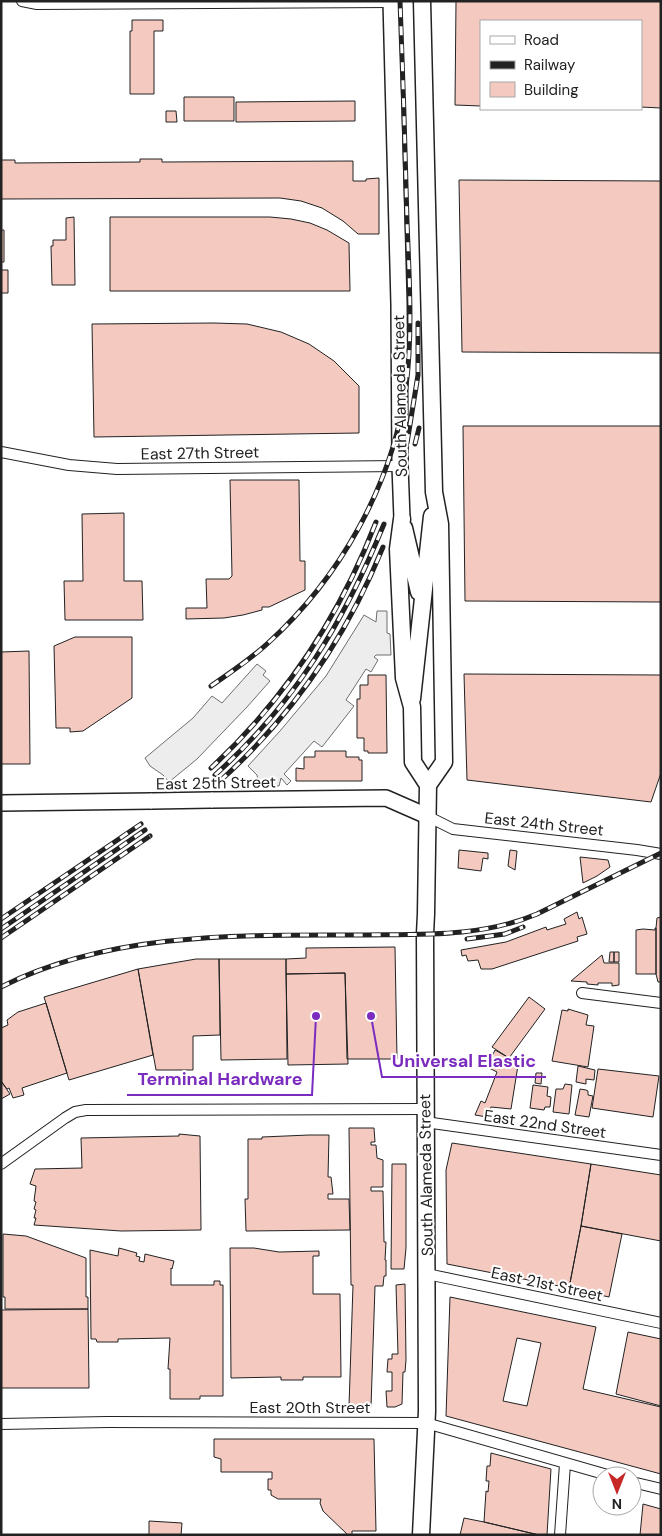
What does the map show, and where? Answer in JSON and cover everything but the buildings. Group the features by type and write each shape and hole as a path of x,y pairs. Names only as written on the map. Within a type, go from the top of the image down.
{"main road":[{"name":"South Alameda Street","path":"420,1535 426,1423 427,1274 424,934 427,816 428,785 444,762 440,524 434,492 422,1"},
{"path":"412,708 434,492"},
{"name":"South Alameda Street","path":"402,519 398,540 401,641 404,678 412,708 412,762 428,785"},
{"path":"402,519 443,686"}],"street":[{"path":"22,1 37,4 391,2"},
{"name":"South Alameda Street","path":"391,2 399,295 402,519"},
{"name":"East 27th Street","path":"1,452 69,465 117,469 400,466"},
{"name":"East 25th Street","path":"1,803 386,798 427,816"},
{"name":"East 24th Street","path":"427,816 453,829 624,848 661,854"},
{"path":"582,993 661,1003"},
{"name":"East 22nd Street","path":"1,1164 65,1118 75,1112 86,1110 425,1115 661,1155"},
{"name":"East 21st Street","path":"427,1274 661,1323"},
{"name":"East 20th Street","path":"1,1424 108,1422 426,1423 592,1471"},
{"path":"560,1535 565,1464"},
{"path":"642,1484 661,1489"}],"shaded area":[{"path":"377,611 387,611 387,633 390,634 391,655 376,655 374,657 378,660 371,672 366,669 346,700 354,706 322,747 314,741 284,774 291,781 287,785 281,778 279,786 259,786 257,775 248,766 326,676 364,615 376,622"},
{"path":"257,664 266,671 263,675 270,681 197,759 169,782 150,766 145,758 193,718 212,696 222,703"}],"railway":[{"path":"211,686 268,643 294,617 340,559 376,493 389,459 399,423 406,387 410,325 400,1"},
{"path":"407,443 418,375 418,323"},
{"path":"415,444 419,428"},
{"path":"211,768 263,714 308,655 345,591 376,522"},
{"path":"215,775 244,748 270,719 314,659 334,628 352,594 384,524"},
{"path":"220,781 271,730 315,673 335,643 352,612 369,580 383,547"},
{"path":"1,919 141,824"},
{"path":"1,929 145,830"},
{"path":"1,938 150,836"},
{"path":"1,987 43,969 86,956 130,946 176,940 267,935 426,934 471,931 493,927 537,914 661,853"},
{"path":"467,939 505,934 523,927"}],"place":[{"name":"Terminal Hardware","path":"316,1016"},
{"name":"Universal Elastic","path":"371,1016"}]}
